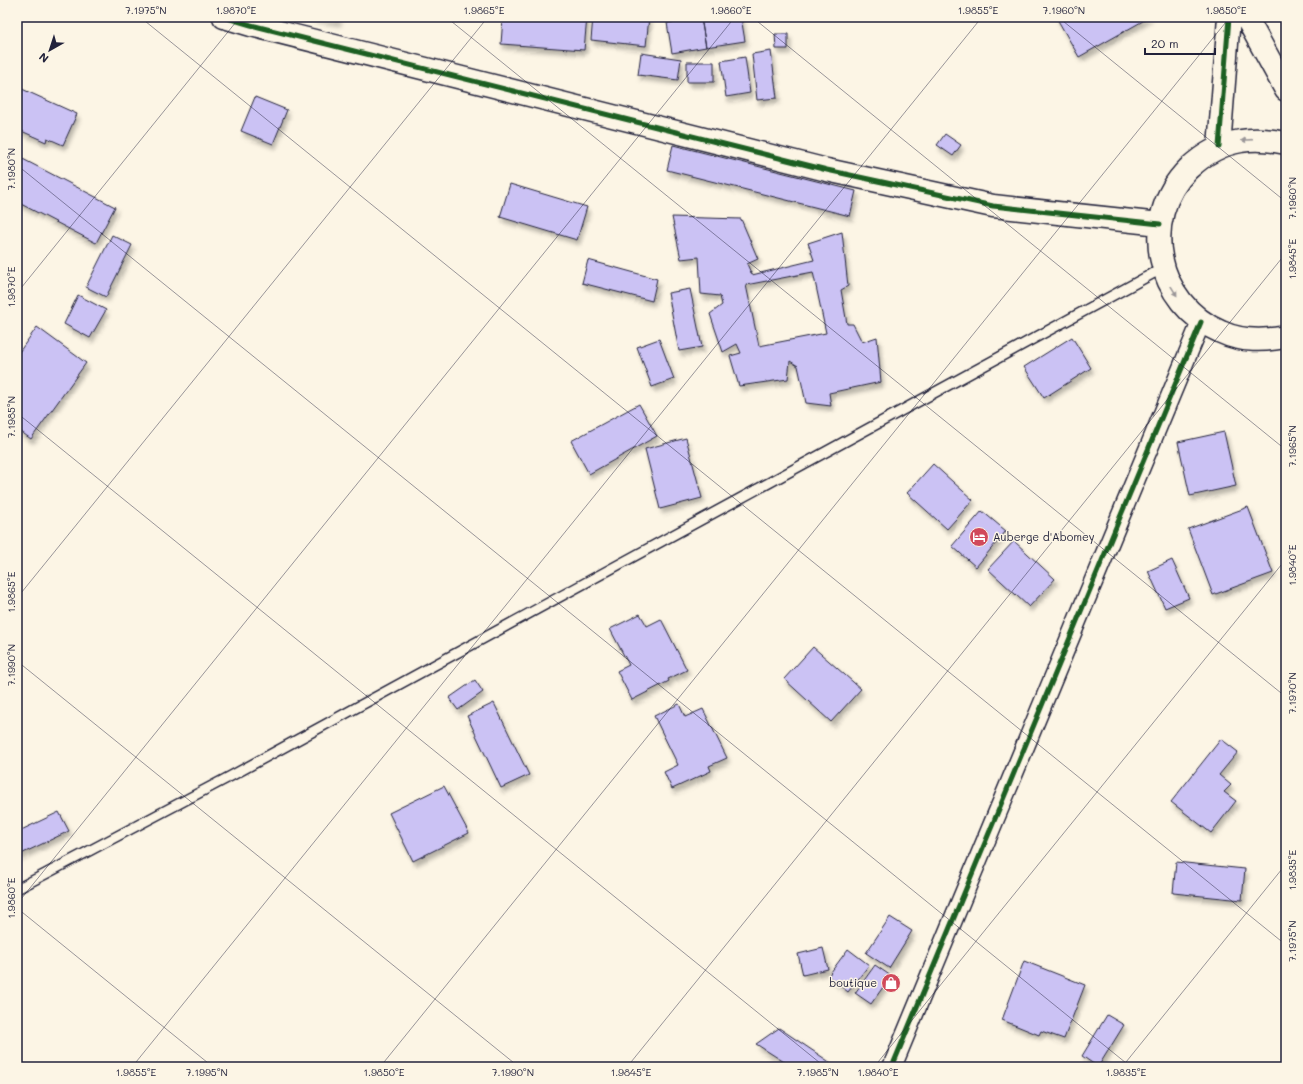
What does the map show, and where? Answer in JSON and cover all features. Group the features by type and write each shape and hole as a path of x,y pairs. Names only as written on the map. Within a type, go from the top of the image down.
{"street":[{"path":"224,17 251,26 827,170 993,206 1160,224"},
{"path":"1219,147 1229,17"},
{"path":"1246,17 1286,90"},
{"path":"1286,143 1264,139 1241,140 1219,147 1197,160 1179,178 1167,200 1160,224 1159,246 1163,268 1172,289 1185,307 1201,322 1221,332 1243,339 1266,340 1286,337"},
{"path":"892,1067 1201,322"}],"lane":[{"path":"17,889 231,776 1163,268"}],"building":[{"path":"310,17 339,17 338,21"},
{"path":"503,17 587,17 584,50 501,44"},
{"path":"593,17 649,17 646,46 591,40"},
{"path":"741,17 745,41 706,47 701,18"},
{"path":"1056,17 1150,17 1079,57"},
{"path":"701,18 706,47 672,53 667,23"},
{"path":"775,34 788,34 788,49 776,49"},
{"path":"771,51 777,98 757,100 752,54"},
{"path":"641,53 681,59 678,80 638,75"},
{"path":"745,57 750,93 726,97 721,61"},
{"path":"687,62 714,62 714,82 687,82"},
{"path":"22,89 77,114 63,145 47,138 46,142 17,129 17,100"},
{"path":"255,97 287,110 273,144 241,131"},
{"path":"945,134 961,145 953,156 937,145"},
{"path":"673,145 856,191 850,216 667,170"},
{"path":"17,156 115,207 96,243 17,202"},
{"path":"510,184 587,207 577,240 500,217"},
{"path":"672,217 741,219 758,259 747,264 752,275 814,260 808,243 842,232 848,286 841,290 847,324 853,324 862,342 877,337 881,382 829,393 831,406 806,403 798,366 790,361 788,379 739,386 730,356 741,353 737,344 723,352 710,314 722,305 720,296 701,294 699,257 681,259","holes":["813,272 826,333 759,346 746,285"]},
{"path":"112,235 132,245 106,297 86,287"},
{"path":"588,260 657,279 652,301 582,283"},
{"path":"690,289 702,347 679,351 668,293"},
{"path":"78,295 106,310 90,338 64,324"},
{"path":"37,327 86,363 31,439 17,429 17,355"},
{"path":"1072,337 1091,368 1044,398 1024,367"},
{"path":"659,339 674,379 652,387 637,347"},
{"path":"639,404 657,436 589,474 571,441"},
{"path":"1224,432 1236,486 1190,496 1178,442"},
{"path":"686,438 702,498 660,509 645,449"},
{"path":"933,464 973,500 947,529 907,493"},
{"path":"1248,507 1273,573 1213,595 1188,529"},
{"path":"982,511 1006,531 976,567 952,546"},
{"path":"1014,541 1055,579 1029,607 988,569"},
{"path":"1172,560 1189,598 1165,608 1148,571"},
{"path":"640,614 647,626 661,619 687,670 632,700 617,671 629,665 610,629"},
{"path":"813,647 861,689 831,722 784,679"},
{"path":"475,680 483,692 458,710 449,698"},
{"path":"494,703 529,775 501,788 467,716"},
{"path":"679,704 685,717 703,709 727,758 709,766 711,771 672,789 664,772 678,765 654,716"},
{"path":"1221,739 1238,752 1219,775 1231,785 1224,792 1236,801 1211,833 1171,802"},
{"path":"444,786 469,833 413,861 389,813"},
{"path":"59,812 69,831 17,856 17,832"},
{"path":"1176,862 1245,869 1242,900 1173,893"},
{"path":"890,917 912,931 889,968 866,953"},
{"path":"823,948 828,969 803,975 798,954"},
{"path":"848,949 869,965 848,992 828,976"},
{"path":"1024,961 1085,985 1064,1039 1041,1031 1039,1035 1002,1020"},
{"path":"875,965 891,976 871,1004 855,993"},
{"path":"1107,1015 1124,1025 1098,1067 1082,1056"},
{"path":"779,1028 837,1067 792,1067 756,1044"}],"cycle path":[{"path":"224,17 827,170 993,206 1160,224"},
{"path":"1219,147 1229,17"},
{"path":"892,1067 1201,322"}],"place":[{"name":"Auberge d'Abomey","path":"979,537"},
{"name":"boutique","path":"891,983"}]}
